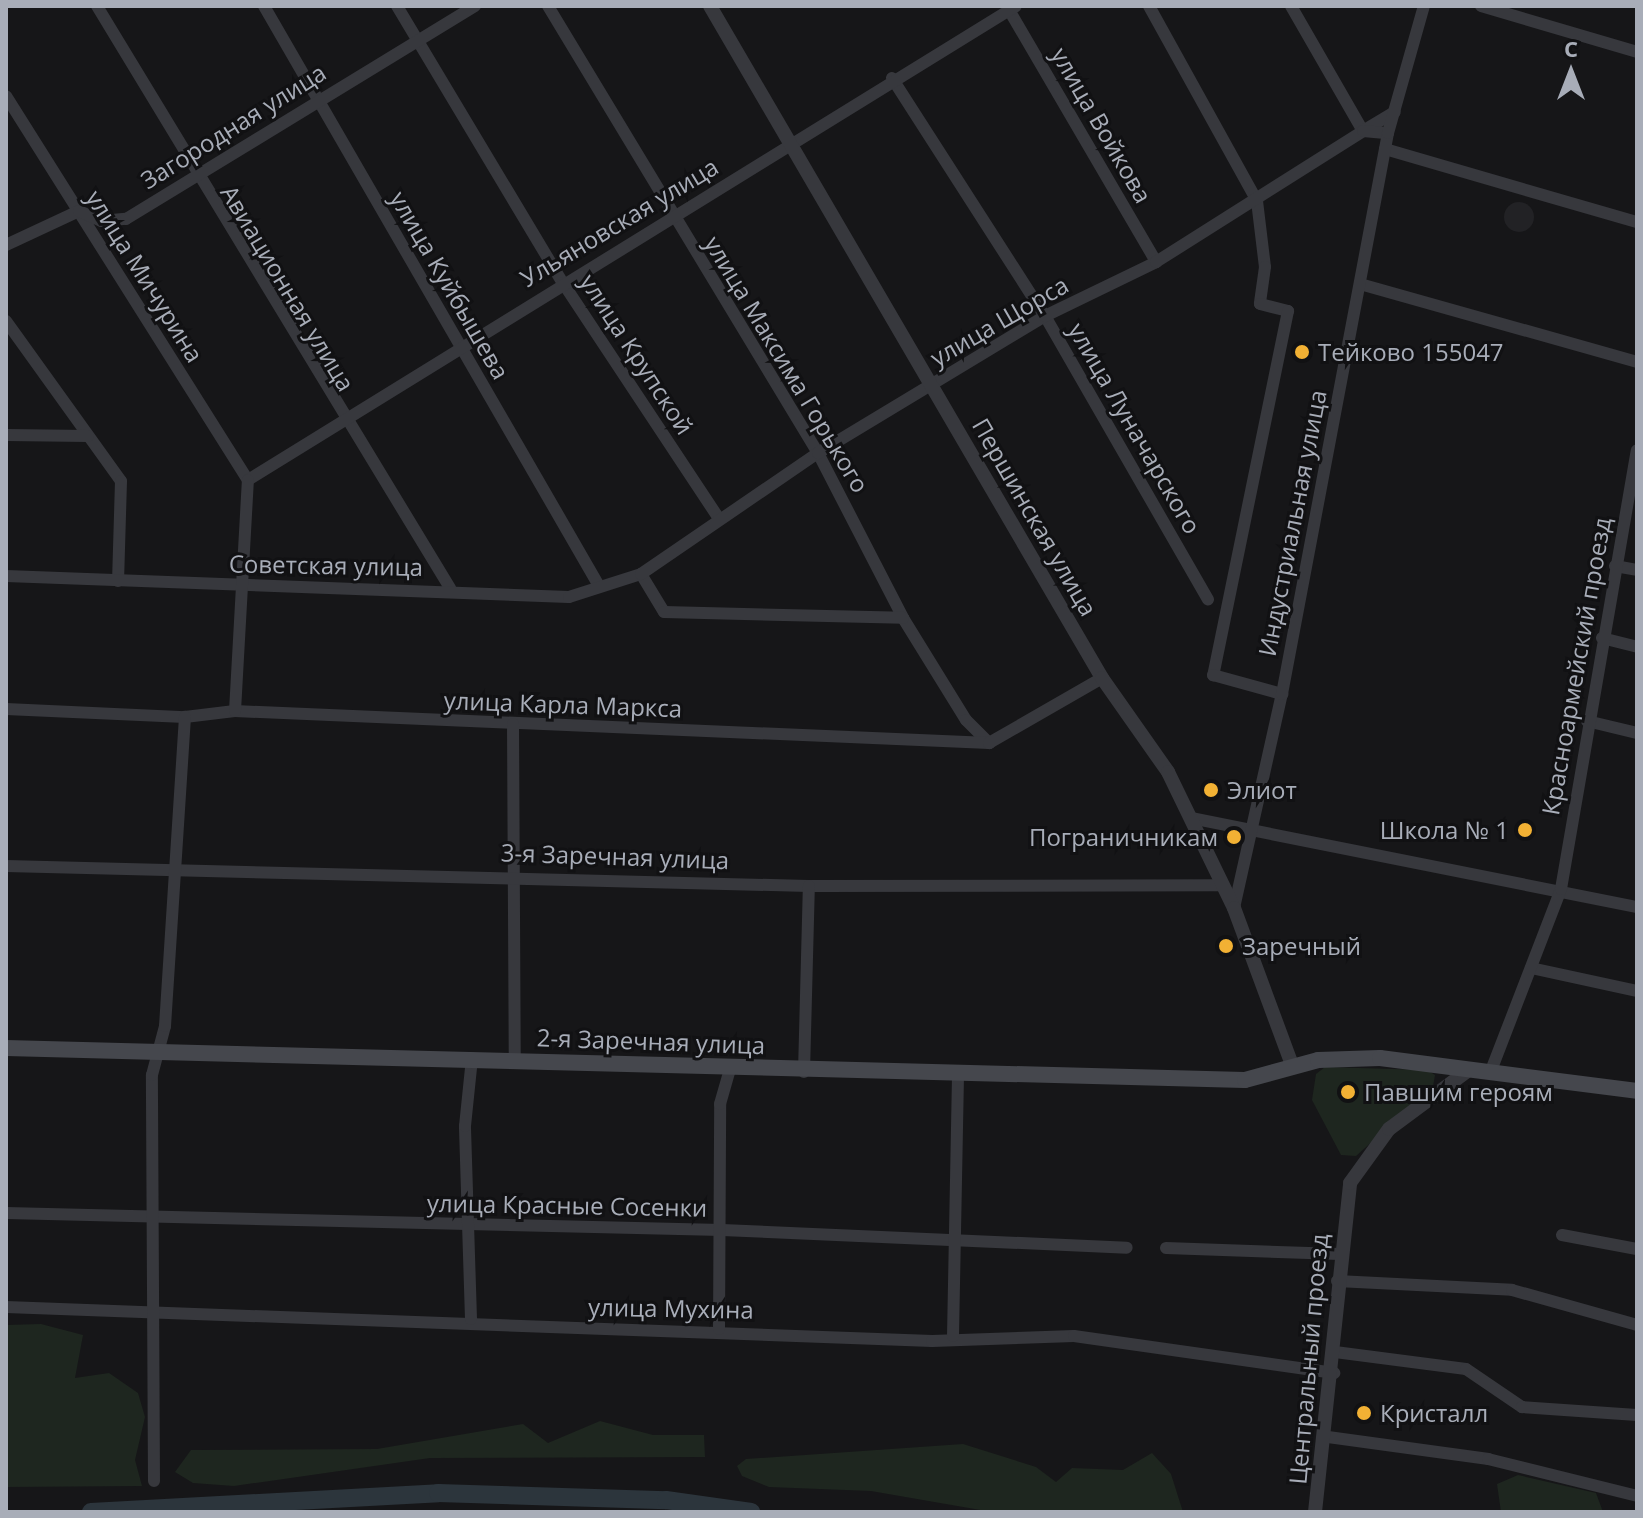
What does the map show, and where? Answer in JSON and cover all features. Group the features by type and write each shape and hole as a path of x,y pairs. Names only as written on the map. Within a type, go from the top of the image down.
{"main road":[{"name":"2-я Заречная улица","path":"6,1048 472,1058 958,1076 1245,1080 1292,1065 1338,1058 1484,1067 1637,1091"}],"street":[{"name":"Авиационная улица","path":"97,6 194,175 341,418 450,588"},
{"name":"улица Куйбышева","path":"264,6 598,584"},
{"name":"улица Крупской","path":"397,6 563,283 719,519"},
{"name":"Загородная улица","path":"79,211 101,221 126,219 318,97 475,6"},
{"name":"улица Максима Горького","path":"548,6 818,453 903,618 966,720 989,743"},
{"name":"Першинская улица","path":"710,6 787,146 934,384 1102,678 1191,818 1234,908 1292,1065"},
{"path":"1149,6 1257,201 1265,267 1260,304 1288,311 1213,675 1282,694"},
{"path":"1291,6 1363,131 1388,133"},
{"name":"Индустриальная улица","path":"1234,908 1282,694 1388,133 1424,6"},
{"path":"1481,6 1637,52"},
{"name":"Ульяновская улица","path":"248,480 458,345 787,146 892,78 1012,8"},
{"name":"улица Войкова","path":"1012,8 1156,262"},
{"name":"улица Луначарского","path":"892,78 1045,316 1208,599"},
{"name":"улица Мичурина","path":"6,96 248,480"},
{"name":"улица Щорса","path":"641,574 818,453 1045,316 1156,262 1395,112"},
{"path":"1385,149 1637,222"},
{"path":"6,245 79,211"},
{"path":"1360,284 1637,362"},
{"path":"6,321 121,481 118,581"},
{"path":"6,435 88,436"},
{"name":"Красноармейский проезд","path":"1484,1067 1531,968 1561,889 1587,721 1637,451"},
{"path":"235,711 248,480"},
{"path":"1615,566 1637,570"},
{"path":"641,574 664,612 903,618"},
{"name":"Советская улица","path":"6,576 240,586 450,588 569,597 598,584 641,574"},
{"path":"1602,638 1637,647"},
{"path":"989,743 1102,678"},
{"name":"улица Карла Маркса","path":"6,709 185,717 235,711 989,743"},
{"path":"154,1481 150,1217 152,1075 159,1052 185,717"},
{"path":"1587,721 1637,733"},
{"path":"513,724 515,1060"},
{"path":"1191,818 1561,889 1637,907"},
{"name":"3-я Заречная улица","path":"6,866 516,874 809,886 1222,885"},
{"path":"804,1072 809,886"},
{"path":"1531,968 1637,991"},
{"path":"471,1319 467,1225 472,1058"},
{"path":"1437,1090 1440,1063"},
{"name":"Центральный проезд","path":"1315,1512 1328,1437 1334,1373 1343,1211 1364,1160 1437,1090 1484,1067"},
{"path":"719,1329 722,1230 720,1104 730,1069"},
{"path":"953,1336 951,1241 958,1076"},
{"name":"улица Красные Сосенки","path":"6,1213 722,1230 1127,1248"},
{"path":"1562,1235 1637,1249"},
{"path":"1166,1248 1340,1254"},
{"path":"1337,1281 1512,1290 1637,1325"},
{"name":"улица Мухина","path":"6,1307 471,1319 507,1326 1074,1336 1334,1373"},
{"path":"1335,1352 1466,1369 1522,1407 1637,1415"},
{"path":"1328,1437 1488,1459 1637,1496"}],"shaded area":[{"path":"1519,202 1530,206 1534,217 1530,228 1519,232 1508,228 1504,217 1508,206"},
{"path":"1325,1067 1427,1070 1435,1075 1433,1087 1356,1156 1341,1155 1312,1100 1316,1074"},
{"path":"41,1324 83,1335 75,1378 109,1373 138,1393 145,1417 135,1460 142,1486 6,1487 6,1325"},
{"path":"600,1421 653,1435 704,1435 705,1457 430,1458 234,1486 193,1483 175,1472 191,1450 377,1449 523,1424 548,1443"},
{"path":"963,1444 1036,1467 1056,1482 1072,1468 1123,1470 1152,1453 1171,1474 1183,1512 992,1512 871,1491 769,1487 742,1476 737,1466 746,1459"},
{"path":"1518,1475 1596,1493 1603,1512 1501,1512 1497,1484"}],"waterway":[{"path":"91,1512 438,1493 666,1500 751,1512"}],"place":[{"name":"Тейково 155047","path":"1302,352"},
{"name":"Элиот","path":"1211,790"},
{"name":"Школа № 1","path":"1525,830"},
{"name":"Пограничникам","path":"1234,837"},
{"name":"Заречный","path":"1226,946"},
{"name":"Павшим героям","path":"1348,1092"},
{"name":"Кристалл","path":"1364,1413"}]}
